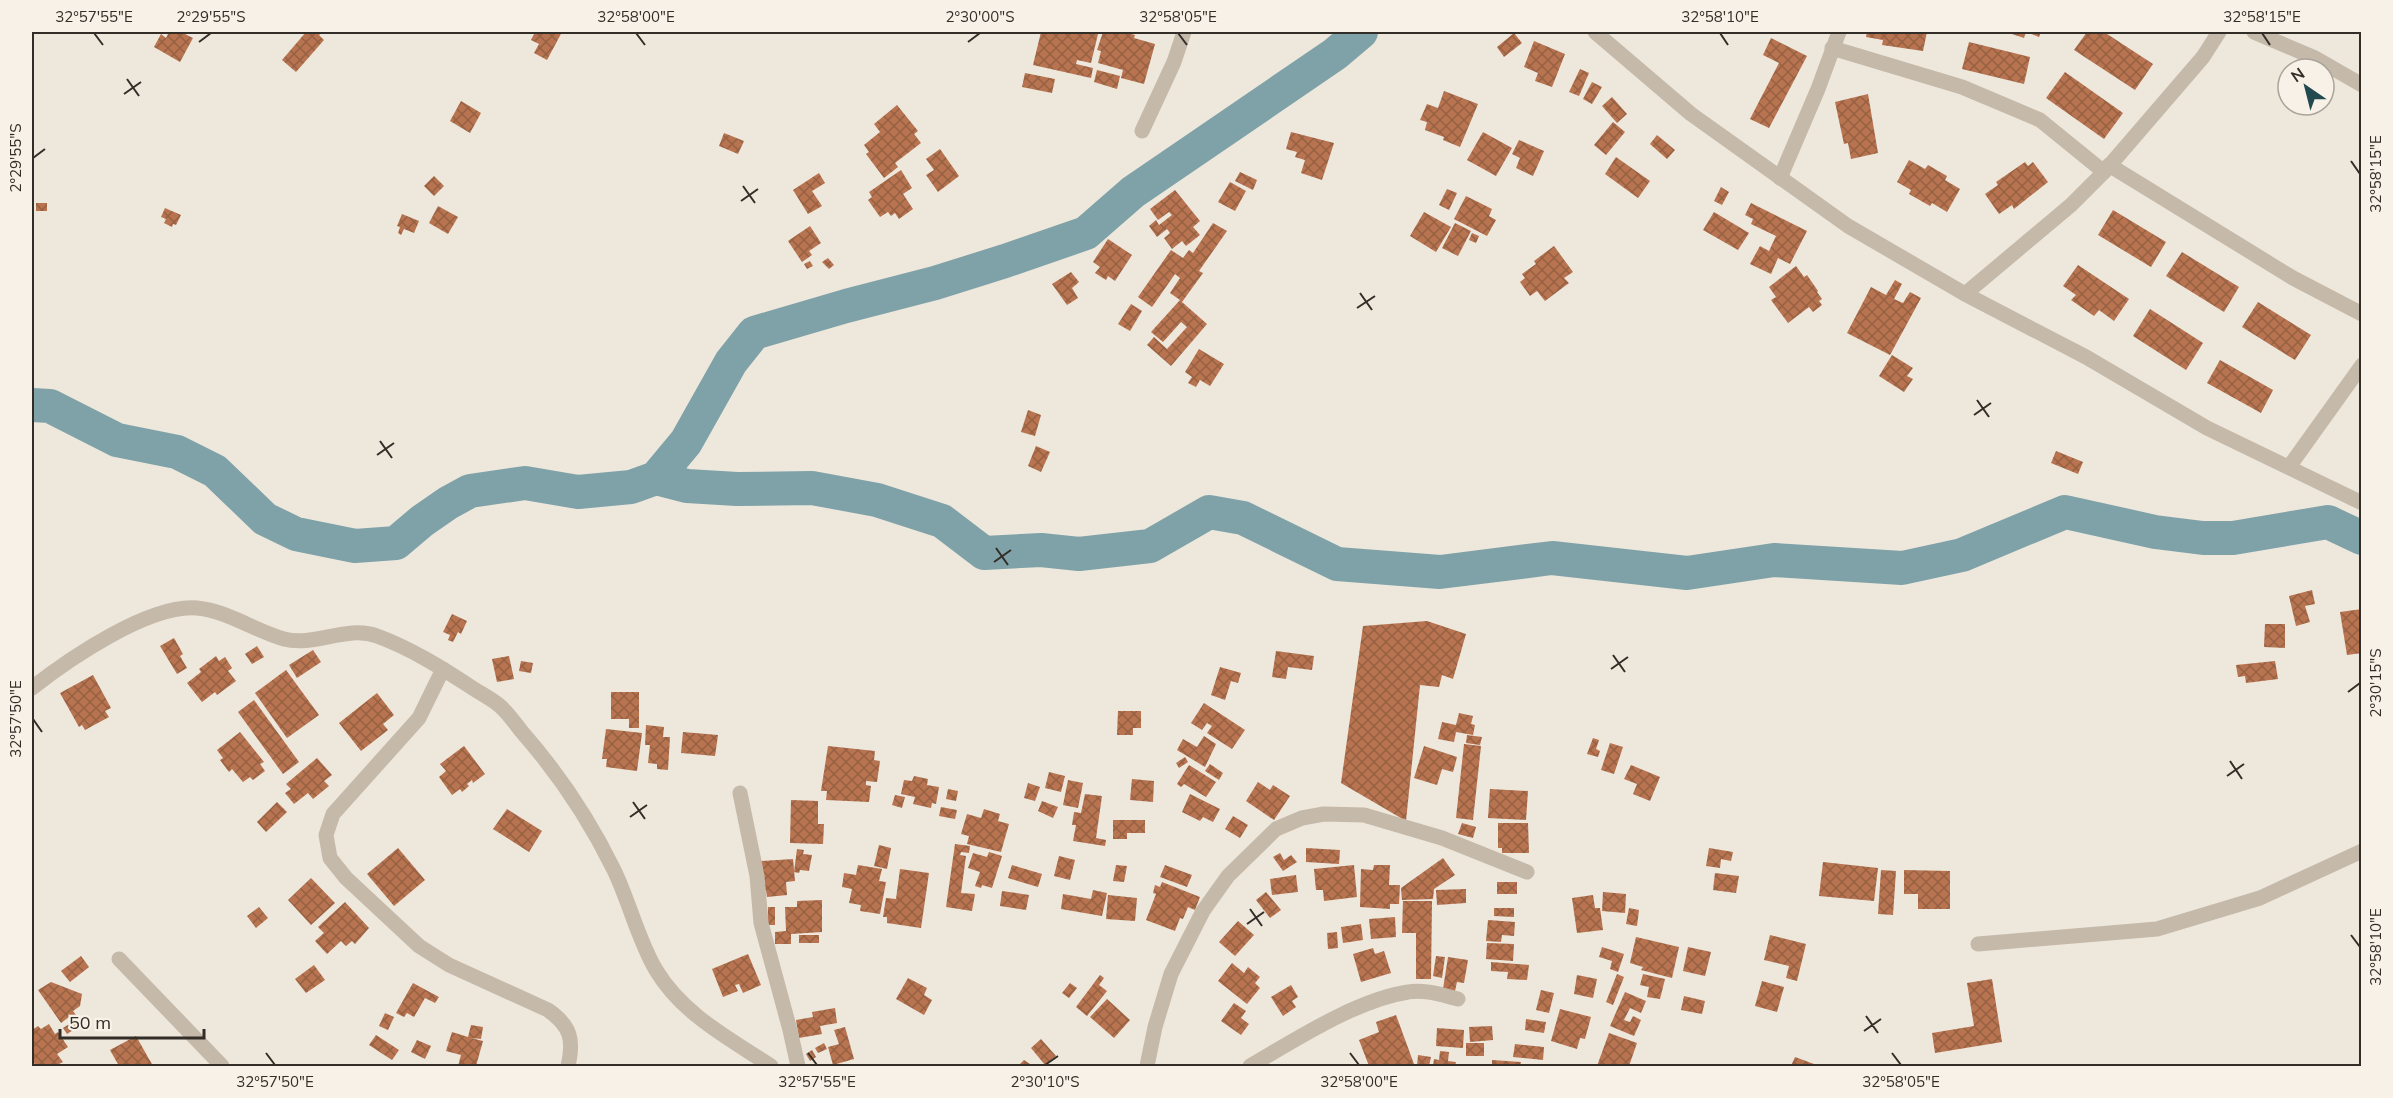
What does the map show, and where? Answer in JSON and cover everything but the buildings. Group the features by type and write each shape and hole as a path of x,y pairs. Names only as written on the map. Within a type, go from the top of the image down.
{"street":[{"path":"1142,131 1174,62 1184,32"},
{"path":"1595,32 1691,114 1848,226 1965,294 2086,357 2207,428 2361,503"},
{"path":"1780,178 1818,89 1839,32"},
{"path":"1965,294 2071,205 2106,169 2202,57 2218,32"},
{"path":"2254,32 2315,58 2361,85"},
{"path":"1832,48 1962,87 2040,120 2106,169 2293,278 2361,314"},
{"path":"2289,467 2361,364"},
{"path":"32,688 117,632 145,619 172,611 196,608 234,618 286,640 311,640 348,633 374,635 443,669 500,706 538,750 575,801 615,871 655,969 671,991 694,1014 771,1066"},
{"path":"443,669 419,718 333,814 326,835 330,858 346,878 419,946 449,965 548,1010 562,1020 571,1037 568,1066"},
{"path":"740,793 757,876 761,923 798,1066"},
{"path":"1147,1066 1155,1027 1171,974 1203,910 1228,876 1276,829 1302,818 1323,814 1364,815 1442,838 1527,872"},
{"path":"1978,944 2157,929 2260,898 2361,851"},
{"path":"119,958 222,1066"},
{"path":"1250,1066 1322,1025 1370,1003 1408,992 1432,992 1458,999"}],"waterway":[{"path":"32,405 50,406 117,440 177,452 215,471 265,519 296,534 355,546 396,543 422,521 470,491 525,483 578,492 631,487 656,478 686,442 731,362 754,333 935,283 1086,233 1133,192 1335,54 1361,32"},
{"path":"656,478 687,486 737,489 812,488 877,500 942,521 984,553 1041,550 1079,554 1150,546 1209,512 1243,518 1337,564 1440,572 1552,558 1687,573 1774,560 1902,568 1962,555 2065,512 2155,532 2203,538 2233,538 2328,522 2362,538"}]}
